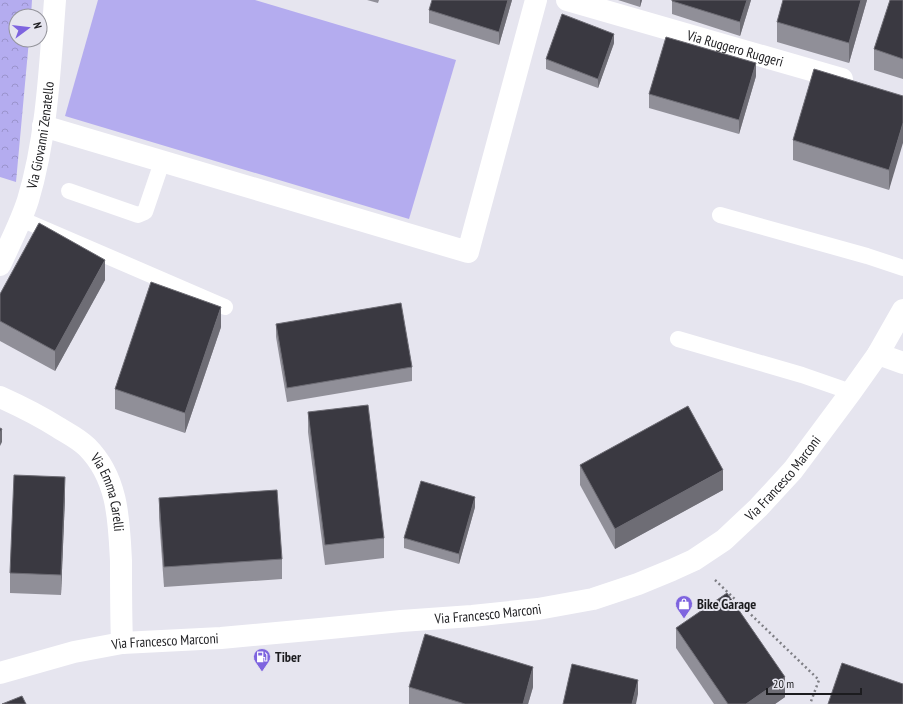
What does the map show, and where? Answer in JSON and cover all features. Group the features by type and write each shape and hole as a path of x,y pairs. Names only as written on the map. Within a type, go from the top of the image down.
{"street":[{"name":"Via Giovanni Zenatello","path":"0,265 21,219 39,154 55,0"},
{"path":"43,126 468,252 536,0"},
{"name":"Via Ruggero Ruggeri","path":"568,0 857,84"},
{"name":"Via Francesco Marconi","path":"0,673 74,652 122,643 221,638 320,630 538,609 593,599 638,584 694,560 724,540 758,508 793,470 851,392 878,354 903,310"},
{"path":"878,354 903,363"},
{"name":"Via Emma Carelli","path":"0,397 52,423 78,440 88,448 105,472 114,495 118,516 121,572 122,643"}],"lane":[{"path":"69,191 138,215 144,212 162,162"},
{"path":"720,215 867,256 903,268"},
{"path":"21,219 225,307"},
{"path":"678,339 802,375 851,392"}],"path":[{"path":"694,560 819,680 810,704"}],"green space":[{"path":"0,0 32,0 32,8 8,8 8,48 28,48 16,182 0,177"},
{"path":"98,0 255,0 456,60 409,219 65,116"}],"building":[{"path":"432,0 508,0 499,32 429,10"},
{"path":"672,0 747,0 740,22"},
{"path":"783,0 861,0 849,43 777,22"},
{"path":"890,0 903,0 903,59 874,49"},
{"path":"562,14 614,34 598,79 546,59"},
{"path":"666,37 756,63 739,120 649,94"},
{"path":"814,69 903,96 903,123 889,170 793,140"},
{"path":"39,223 105,260 55,351 0,321 0,294"},
{"path":"151,282 221,307 185,413 115,389"},
{"path":"401,303 412,367 287,388 276,324"},
{"path":"368,405 384,538 325,545 308,412"},
{"path":"688,406 723,470 615,529 580,465"},
{"path":"14,475 65,477 61,575 10,573"},
{"path":"421,481 475,497 459,554 404,538"},
{"path":"277,490 282,559 164,567 159,498"},
{"path":"727,593 785,677 746,704 728,704 676,628"},
{"path":"425,634 533,667 523,704 465,704 409,687"},
{"path":"842,663 903,684 903,704 828,704"},
{"path":"572,664 638,680 632,704 563,704"},
{"path":"22,696 26,704 2,704"}],"place":[{"name":"Bike Garage","path":"684,619"},
{"name":"Tiber","path":"262,672"}]}
